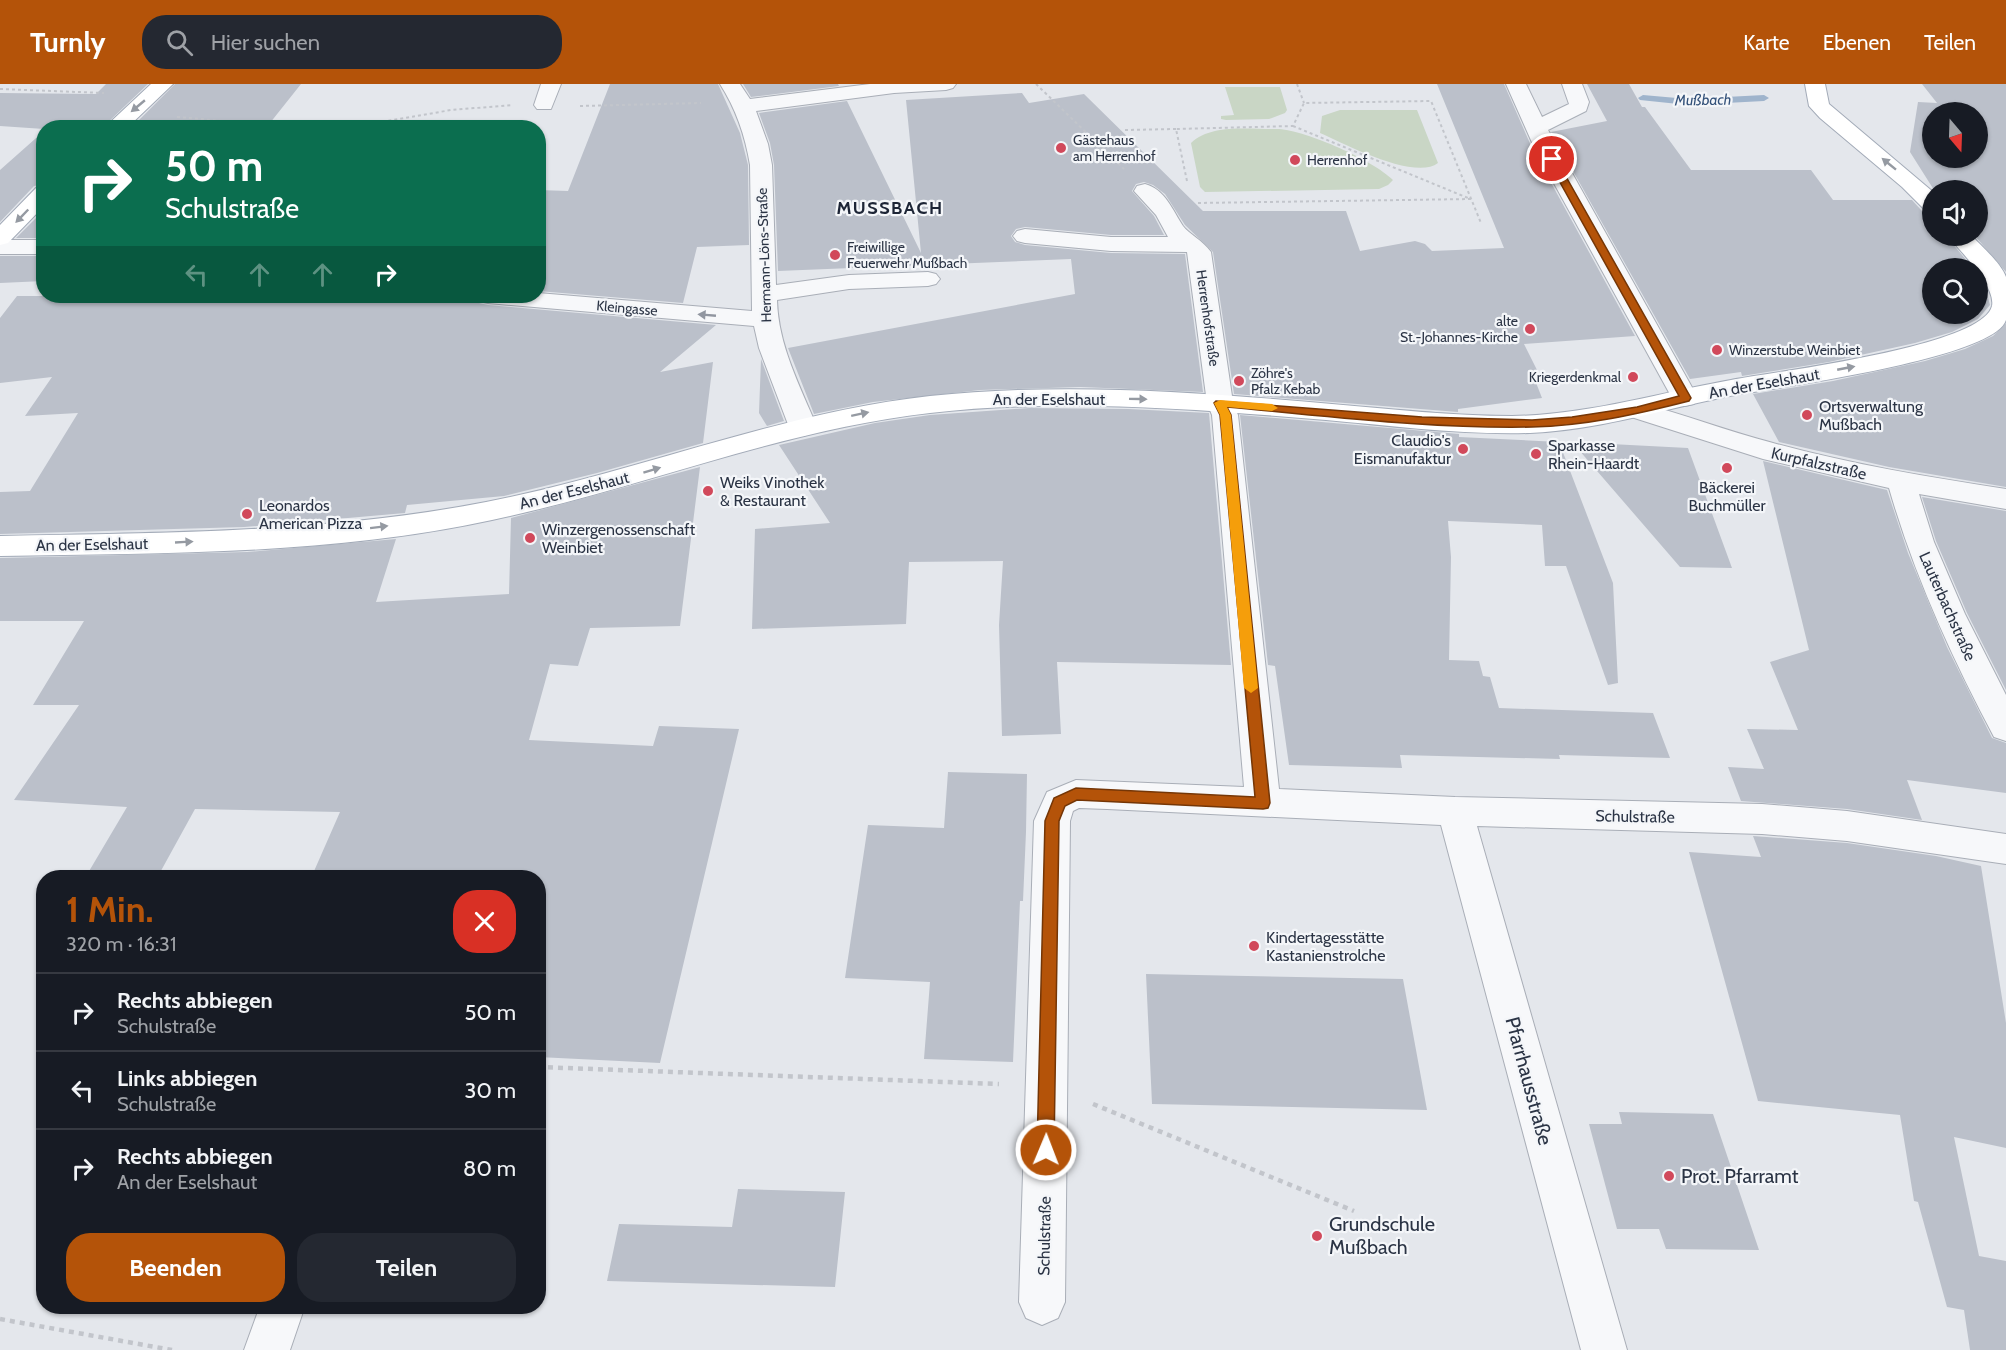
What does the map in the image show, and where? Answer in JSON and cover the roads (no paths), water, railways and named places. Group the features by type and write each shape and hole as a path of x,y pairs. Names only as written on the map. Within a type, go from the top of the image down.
{"main road":[{"path":"123,120 163,84"},
{"path":"1815,84 1819,106 1922,194"},
{"path":"0,238 36,201"},
{"name":"An der Eselshaut","path":"0,546 174,542 267,537 426,522 557,496 803,427 869,412 993,399 1042,397 1220,403 1479,423 1562,421 1637,410 1685,398 1922,352 1987,328 2004,316 2002,293 1991,274 1968,246"}],"street":[{"path":"544,105 551,84"},
{"path":"737,97 946,84"},
{"path":"1516,84 1541,138 1685,398"},
{"path":"1541,138 1579,107 1572,84"},
{"name":"Hermann-Löns-Straße","path":"737,97 757,144 761,165 765,320 772,348 803,427"},
{"path":"1145,191 1166,213 1174,231 1193,244"},
{"path":"1025,236 1111,244 1193,244"},
{"name":"Herrenhofstraße","path":"1193,244 1199,252 1220,403"},
{"path":"0,247 36,247"},
{"path":"765,294 849,282 928,279"},
{"name":"Kleingasse","path":"546,301 765,320"},
{"path":"1220,403 1225,415 1263,803"},
{"name":"Kurpfalzstraße","path":"1637,410 1685,428 1754,448 1901,481 2006,499"},
{"name":"Lauterbachstraße","path":"1901,481 1919,542 1950,614 2006,728"},
{"name":"Schulstraße","path":"1042,1302 1052,821 1059,802 1076,794 1455,811 1762,819 1847,826 2006,849"},
{"name":"Pfarrhausstraße","path":"1455,811 1604,1350"},
{"path":"267,1350 280,1314"}],"waterway":[{"name":"Mußbach","path":"1643,98 1688,102 1764,98"}],"place":[{"name":"Gästehaus am Herrenhof","path":"1061,148"},
{"name":"Herrenhof","path":"1295,160"},
{"name":"Freiwillige Feuerwehr Mußbach","path":"835,255"},
{"name":"alte St.-Johannes-Kirche","path":"1530,329"},
{"name":"Winzerstube Weinbiet","path":"1717,350"},
{"name":"Kriegerdenkmal","path":"1633,377"},
{"name":"Zöhre's Pfalz Kebab","path":"1239,381"},
{"name":"Ortsverwaltung Mußbach","path":"1807,415"},
{"name":"Claudio's Eismanufaktur","path":"1463,449"},
{"name":"Sparkasse Rhein-Haardt","path":"1536,454"},
{"name":"Bäckerei Buchmüller","path":"1727,468"},
{"name":"Weiks Vinothek & Restaurant","path":"708,491"},
{"name":"Leonardos American Pizza","path":"247,514"},
{"name":"Winzergenossenschaft Weinbiet","path":"530,538"},
{"name":"Kindertagesstätte Kastanienstrolche","path":"1254,946"},
{"name":"Prot. Pfarramt","path":"1669,1176"},
{"name":"Grundschule Mußbach","path":"1317,1236"}],"district":[{"name":"MUSSBACH","path":"890,208"}]}
